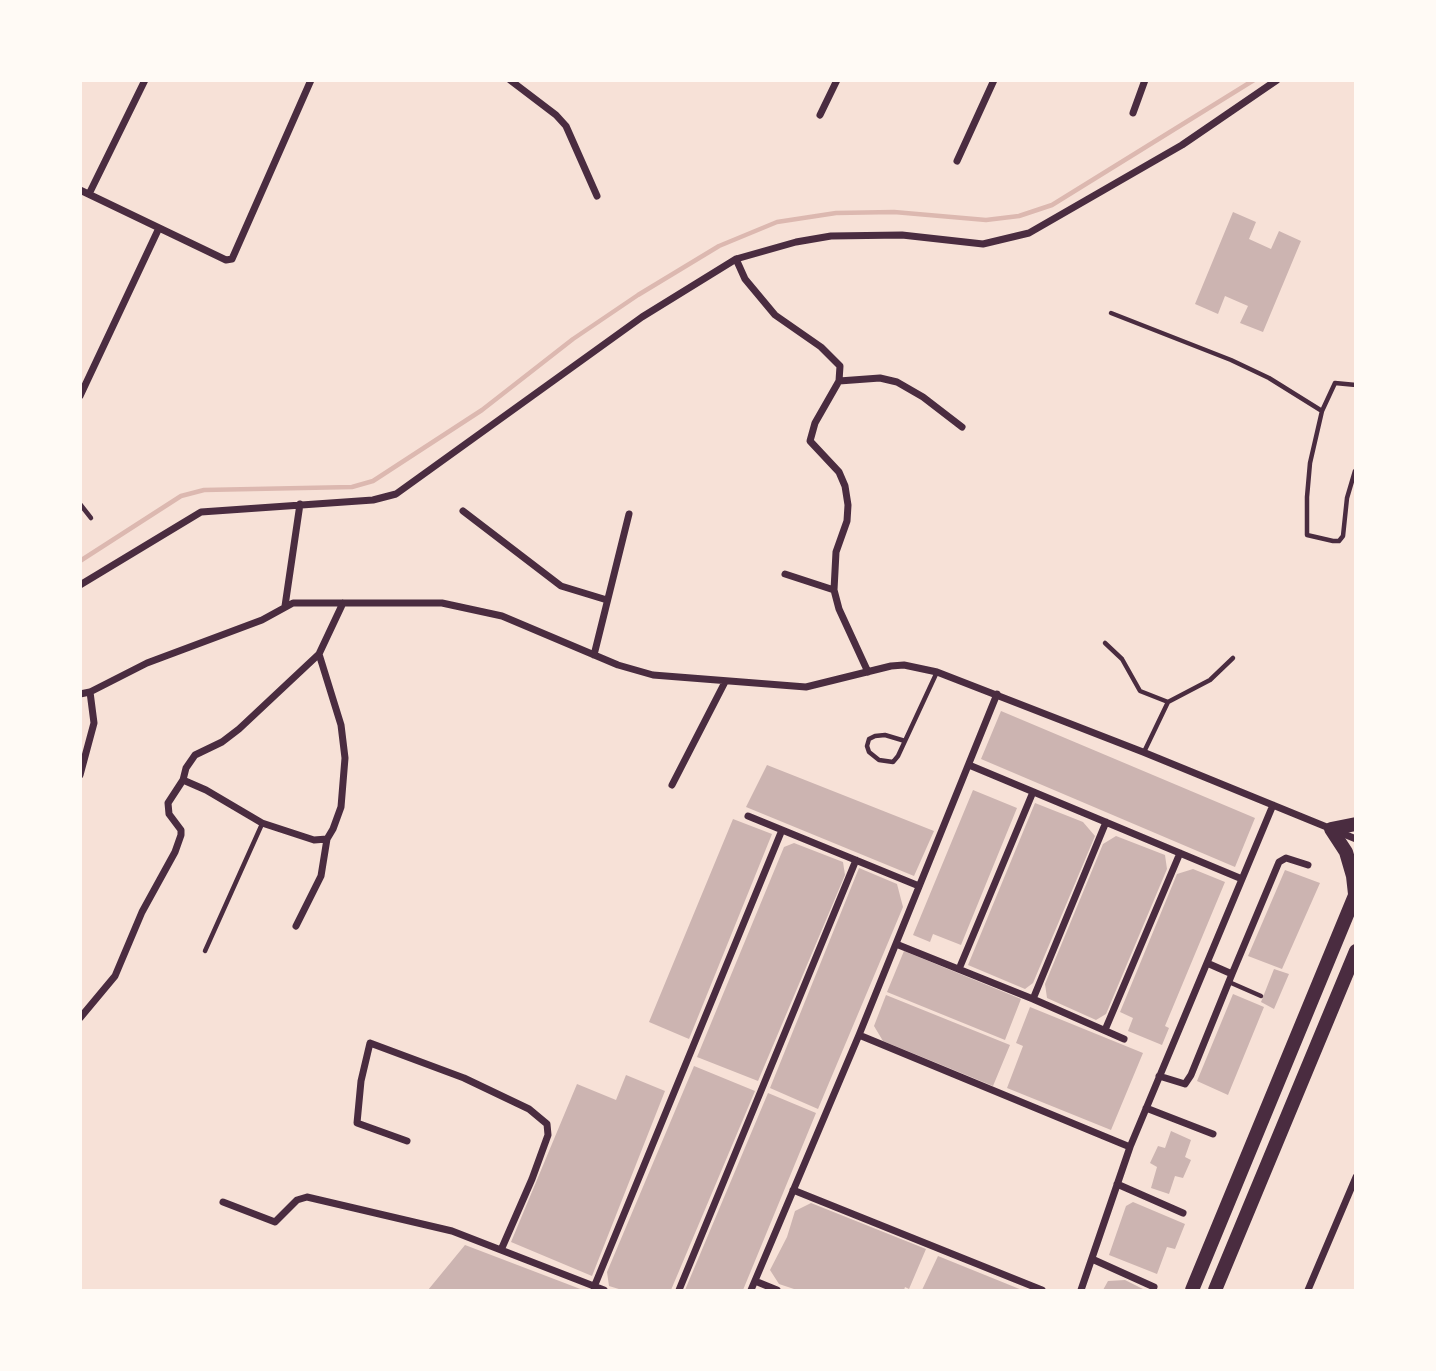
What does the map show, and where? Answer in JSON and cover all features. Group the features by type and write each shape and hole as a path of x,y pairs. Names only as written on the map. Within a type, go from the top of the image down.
{"highway":[{"path":"1192,1290 1355,893 1346,852 1331,829 1356,824"},
{"path":"1215,1290 1356,951"}],"street":[{"path":"89,194 145,80"},
{"path":"80,190 226,260 233,260 311,80"},
{"path":"510,80 556,115 566,126 597,196"},
{"path":"820,115 837,80"},
{"path":"957,161 994,80"},
{"path":"1133,113 1145,80"},
{"path":"80,585 201,512 373,500 396,495 642,317 736,260 796,242 831,236 902,234 983,244 1030,233 1182,145 1277,80"},
{"path":"80,397 159,228"},
{"path":"736,260 745,279 775,315 821,347 840,366 839,382 815,423 810,441 839,472 848,505 848,521 836,552 834,590 839,609 868,672"},
{"path":"839,382 880,379 897,382 923,397 962,427"},
{"path":"285,606 300,504"},
{"path":"463,511 561,586 607,600"},
{"path":"594,654 629,514"},
{"path":"785,574 834,590"},
{"path":"80,694 90,692 147,663 262,620 293,603 442,603 502,616 653,675 806,687 878,668 904,665 937,672 1356,839"},
{"path":"80,1018 114,976 142,912 175,852 181,830 169,814 168,803 183,780 186,768 195,755 222,742 239,729 319,654 344,604"},
{"path":"296,926 321,876 327,839 334,829 341,807 345,758 341,725 319,654"},
{"path":"672,785 725,682"},
{"path":"80,775 94,723 90,692"},
{"path":"751,1290 859,1035 997,694"},
{"path":"969,765 1242,879"},
{"path":"183,780 206,790 262,823 314,840 327,839"},
{"path":"959,969 1033,792"},
{"path":"1081,1290 1130,1147 1273,805"},
{"path":"748,816 919,886"},
{"path":"1033,999 1106,822"},
{"path":"594,1287 782,830"},
{"path":"1105,1030 1180,853"},
{"path":"1159,1076 1185,1084 1279,862 1286,858 1308,865"},
{"path":"679,1290 856,860"},
{"path":"896,944 1124,1039"},
{"path":"1207,963 1232,974"},
{"path":"859,1035 1130,1147"},
{"path":"407,1141 357,1123 361,1081 370,1043 464,1078 532,1111 547,1124 548,1135 532,1180 501,1250"},
{"path":"1146,1108 1213,1134"},
{"path":"1308,1290 1356,1177"},
{"path":"1117,1184 1183,1213"},
{"path":"793,1190 1041,1290"},
{"path":"223,1202 275,1222 297,1200 307,1197 455,1232 604,1290"},
{"path":"1092,1259 1154,1287"},
{"path":"755,1281 777,1290"}],"lane":[{"path":"1111,313 1231,360 1269,378 1322,411"},
{"path":"1355,471 1347,498 1343,536 1339,541 1333,541 1307,535 1310,463 1322,411 1335,383 1356,385"},
{"path":"80,504 90,518"},
{"path":"1105,643 1122,659 1140,691 1168,702"},
{"path":"1143,752 1168,702 1210,680 1233,658"},
{"path":"905,741 885,735 875,736 869,739 867,746 869,752 879,760 892,762 905,741 937,672"},
{"path":"205,951 262,823"},
{"path":"1229,982 1261,996"}],"building":[{"path":"1233,212 1256,222 1249,239 1271,249 1279,231 1301,241 1263,332 1240,323 1248,306 1225,296 1218,314 1195,304"},
{"path":"1001,711 1255,818 1235,867 981,759"},
{"path":"767,765 934,831 914,876 746,807"},
{"path":"973,790 1017,808 961,945 933,934 930,942 913,935"},
{"path":"1035,803 1083,822 1095,836 1033,983 1025,989 968,965"},
{"path":"733,819 772,834 689,1039 649,1022"},
{"path":"1116,836 1165,855 1167,869 1106,1014 1096,1020 1047,998 1045,984 1103,844"},
{"path":"794,843 843,862 845,875 758,1081 697,1057 784,847"},
{"path":"859,868 897,884 903,907 818,1109 770,1088"},
{"path":"1193,869 1225,882 1165,1026 1169,1028 1162,1045 1128,1031 1133,1018 1120,1012 1177,874"},
{"path":"1285,870 1320,883 1282,969 1248,956"},
{"path":"904,951 1021,999 1005,1040 887,992"},
{"path":"1274,969 1289,974 1274,1009 1261,1002"},
{"path":"1233,994 1264,1007 1228,1095 1197,1081"},
{"path":"886,995 1010,1045 993,1086 883,1041 874,1026"},
{"path":"1030,1007 1143,1053 1111,1130 1007,1088 1023,1046 1016,1043"},
{"path":"694,1066 755,1091 671,1290 622,1290 609,1286 607,1272"},
{"path":"626,1075 665,1091 592,1276 511,1242 577,1084 616,1100"},
{"path":"768,1093 816,1113 743,1290 685,1290"},
{"path":"1171,1131 1191,1140 1185,1157 1191,1160 1183,1178 1175,1176 1169,1194 1151,1188 1157,1167 1150,1163 1158,1146 1165,1148"},
{"path":"1133,1202 1185,1224 1175,1249 1167,1247 1157,1274 1109,1255 1126,1206"},
{"path":"811,1203 926,1249 909,1289 797,1290 779,1284 770,1270 787,1237 795,1211"},
{"path":"465,1245 583,1290 428,1290"},
{"path":"938,1256 1022,1290 922,1290"},
{"path":"1125,1280 1145,1290 1103,1290 1108,1281"}],"waterway":[{"path":"80,561 181,496 204,490 352,487 373,481 482,410 573,339 638,295 719,246 777,222 836,213 894,212 986,220 1019,216 1052,205 1254,80"}]}
